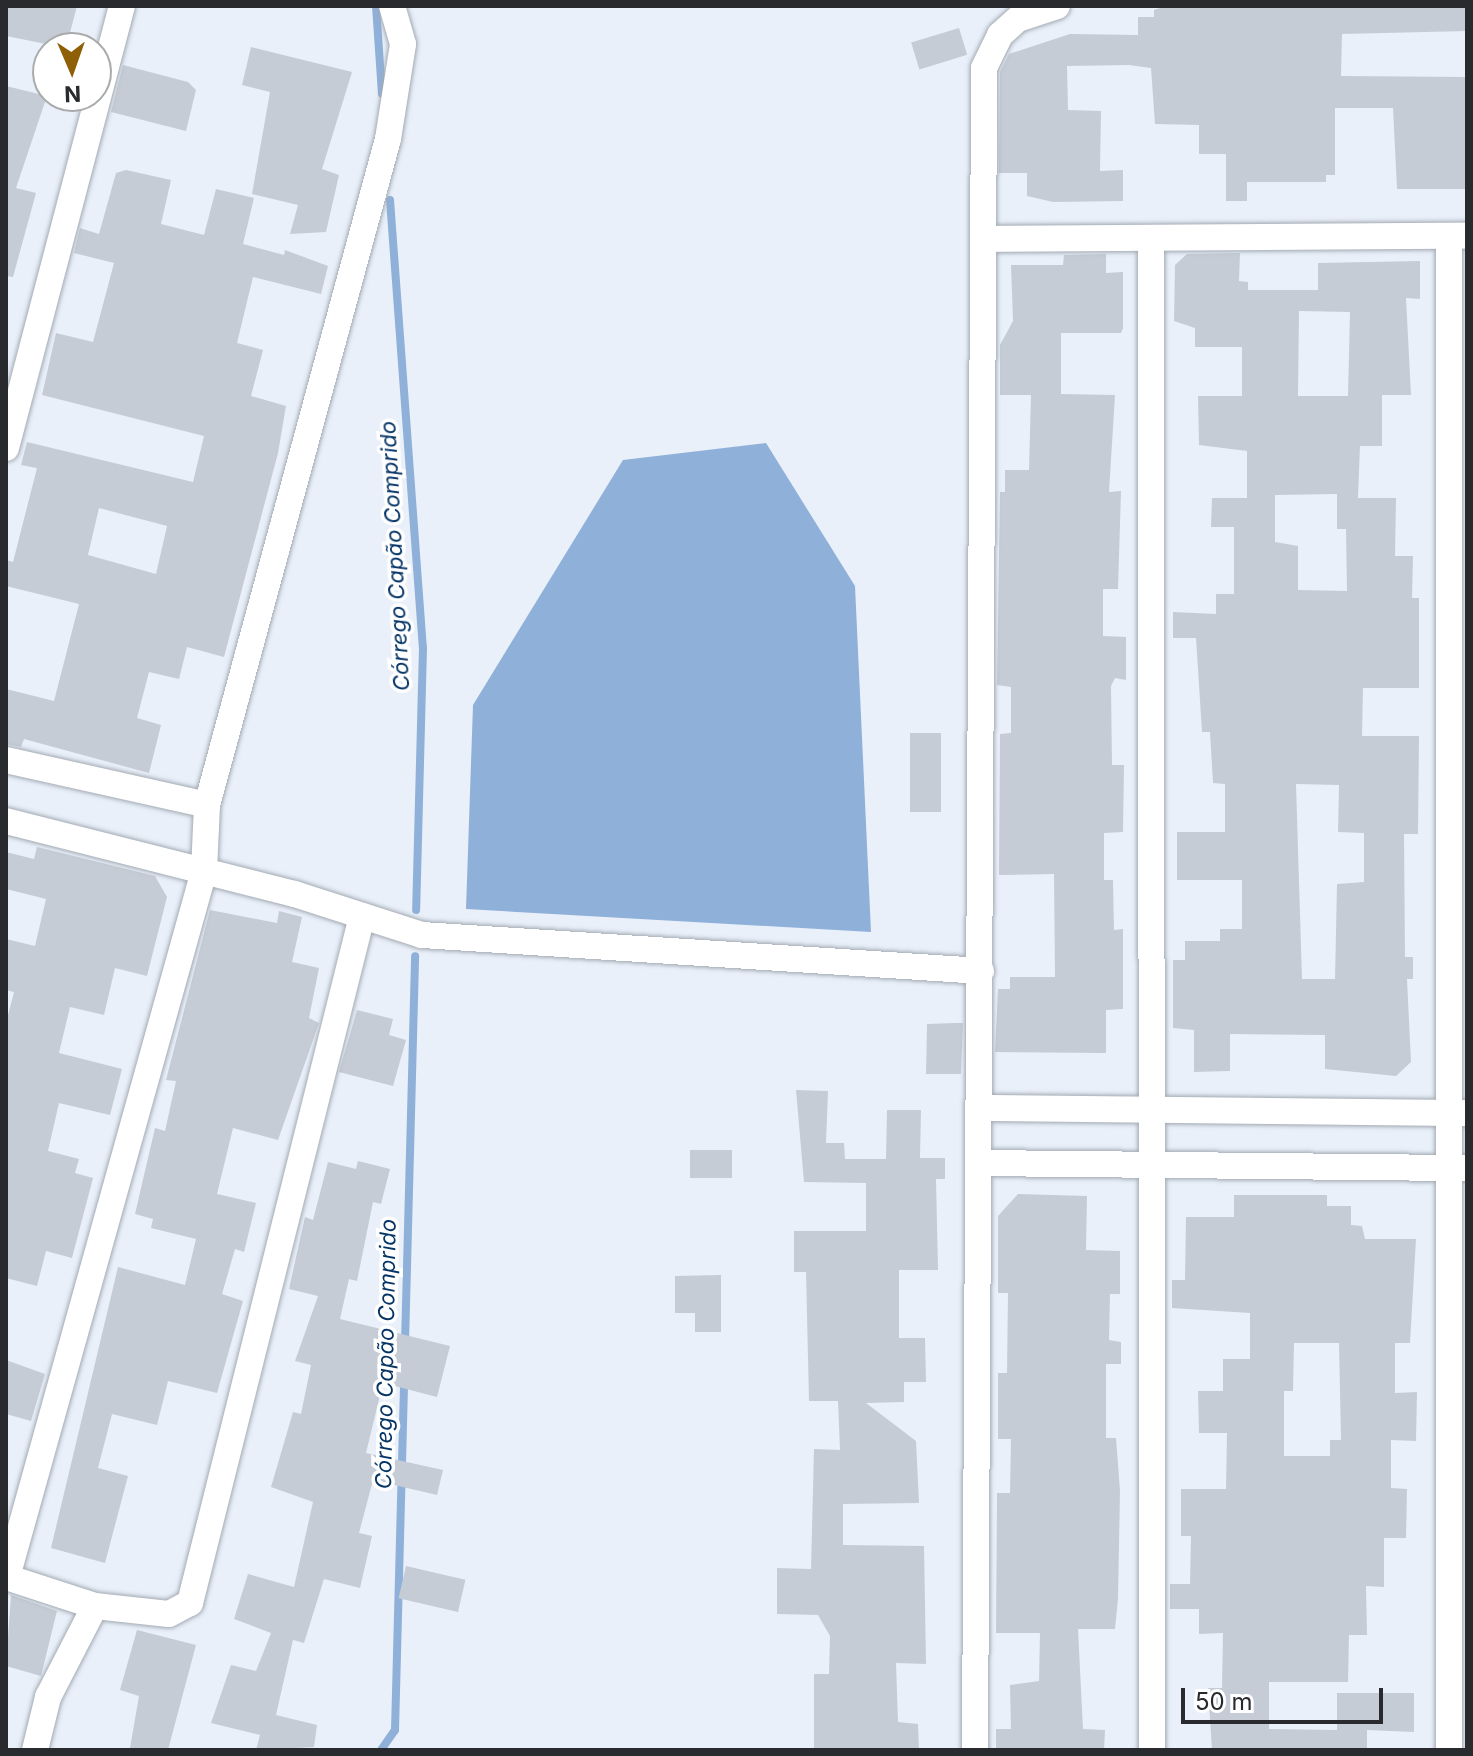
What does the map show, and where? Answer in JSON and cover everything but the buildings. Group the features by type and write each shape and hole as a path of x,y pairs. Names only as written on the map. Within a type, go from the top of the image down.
{"street":[{"path":"6,448 122,6"},
{"path":"362,916 190,1603 169,1614 95,1606 6,1577 204,871 207,805 388,139 403,44 392,6"},
{"path":"975,1750 978,1163 981,1108 984,68 1000,35 1018,19 1057,6"},
{"path":"985,239 1458,236 1459,1168 1449,1750"},
{"path":"1151,238 1152,1750"},
{"path":"6,760 207,805"},
{"path":"6,821 466,942 981,971"},
{"path":"981,1108 1459,1112"},
{"path":"978,1163 1459,1168"},
{"path":"35,1750 48,1697 95,1606"}],"water":[{"path":"766,443 855,586 871,932 466,909 473,705 623,460"}],"waterway":[{"name":"Córrego Capão Comprido","path":"376,6 382,94"},
{"name":"Córrego Capão Comprido","path":"390,200 423,648 416,910"},
{"name":"Córrego Capão Comprido","path":"405,1343 415,956"},
{"name":"Córrego Capão Comprido","path":"381,1750 395,1730 404,1380"}]}
